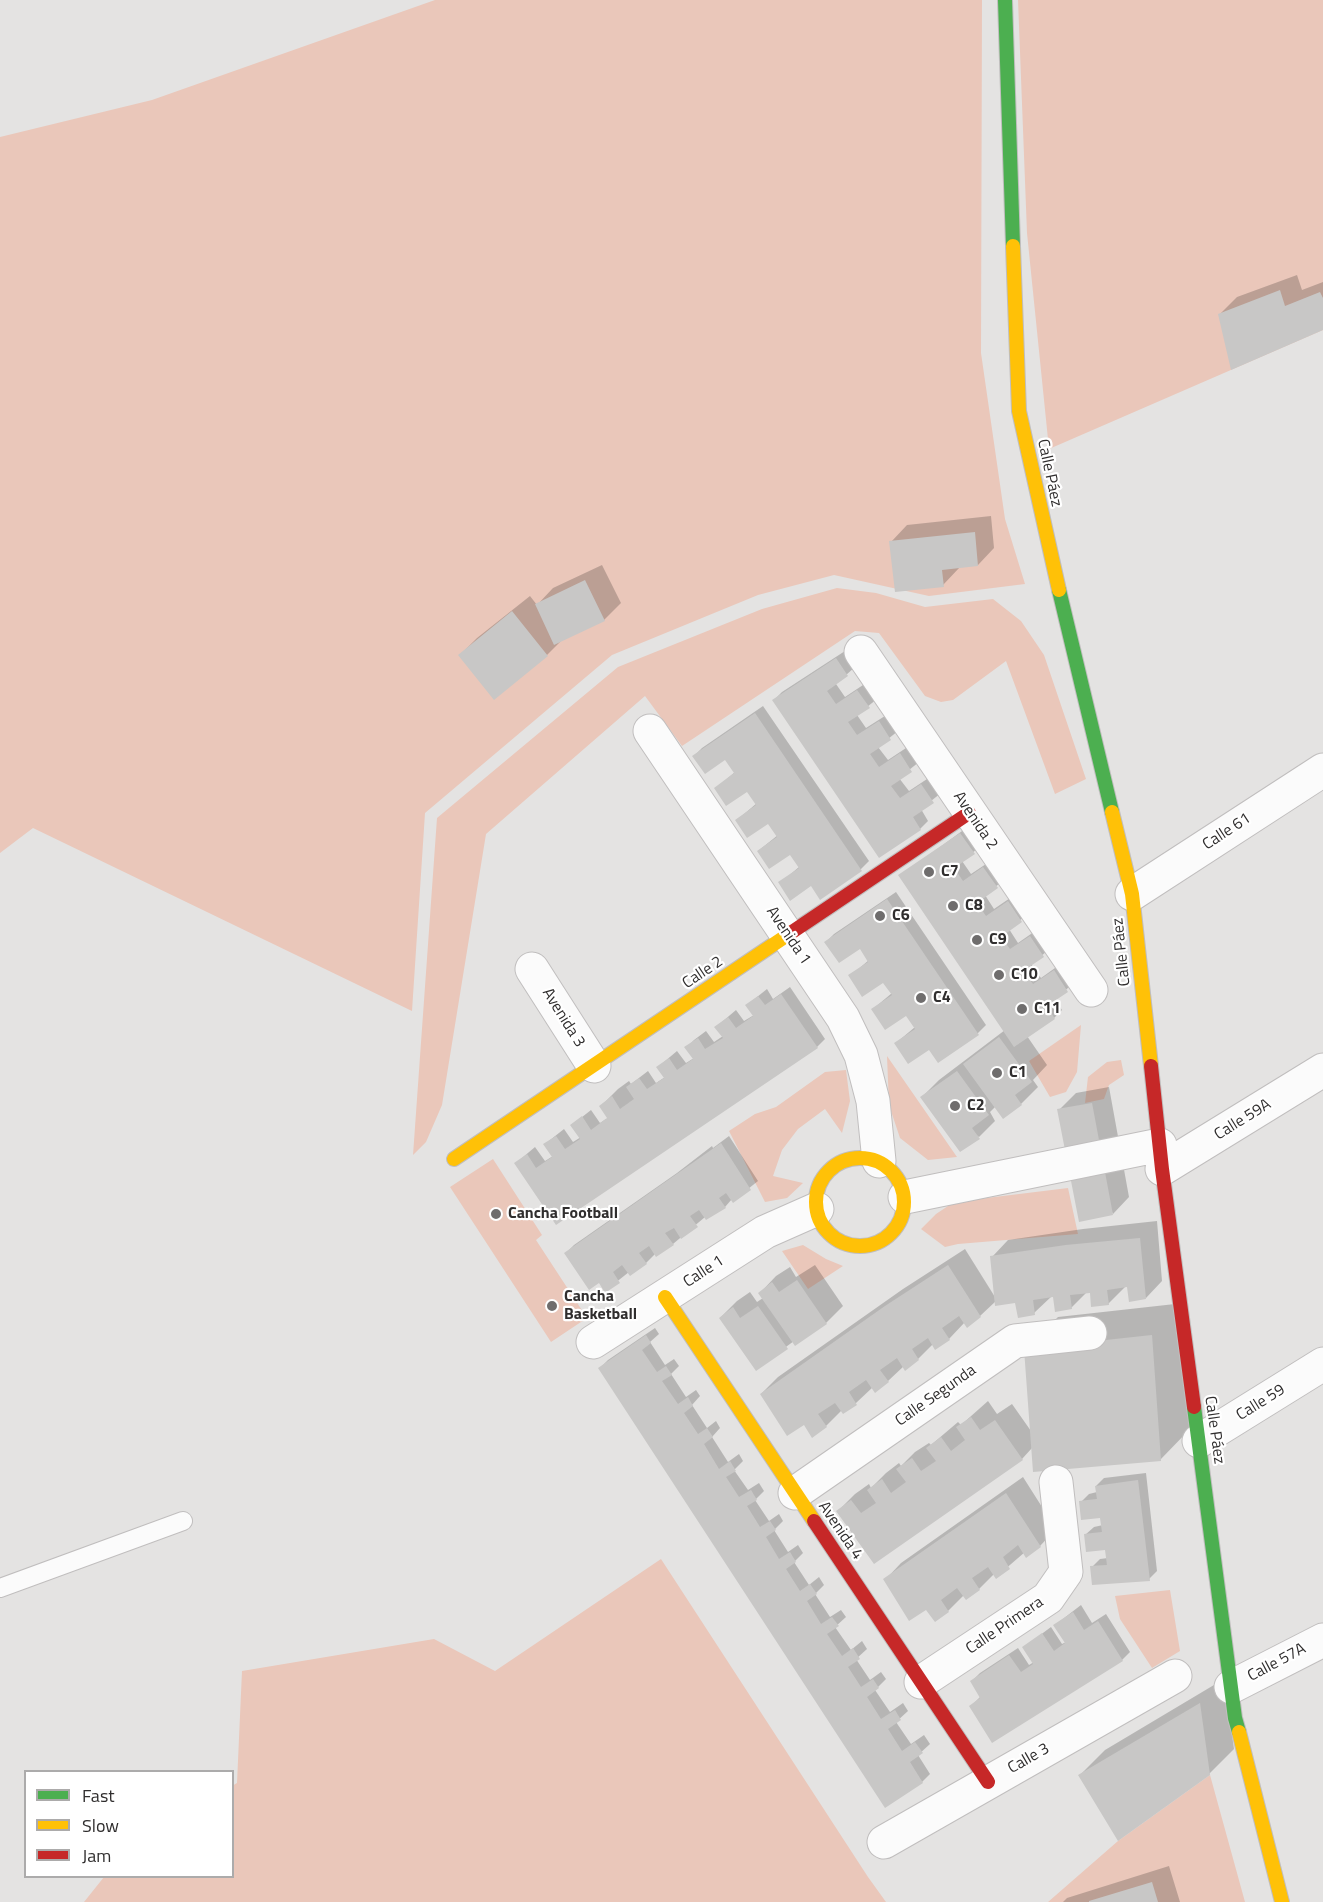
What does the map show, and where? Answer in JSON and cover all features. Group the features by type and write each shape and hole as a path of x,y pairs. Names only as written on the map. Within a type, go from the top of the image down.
{"street":[{"name":"Calle Páez","path":"1005,0 1019,411 1041,517 1132,894 1161,1157 1235,1718 1281,1902"},
{"name":"Avenida 2","path":"861,652 1091,990"},
{"name":"Avenida 1","path":"650,731 843,1018 861,1055 873,1101 879,1161"},
{"name":"Calle 61","path":"1132,894 1323,770"},
{"name":"Calle 2","path":"454,1159 969,813"},
{"name":"Avenida 3","path":"532,969 594,1066"},
{"name":"Calle 59A","path":"1161,1157 1323,1070"},
{"path":"905,1197 1161,1157"},
{"path":"852,1158 866,1158 879,1161 891,1170 900,1183 905,1197 904,1211 899,1224 890,1234 879,1242 866,1246 853,1246 829,1233 821,1221 816,1195 820,1182 839,1162 852,1158"},
{"name":"Calle 1","path":"593,1342 765,1232 817,1209"},
{"name":"Avenida 4","path":"665,1297 988,1782"},
{"name":"Calle Segunda","path":"795,1493 1015,1341 1090,1333"},
{"name":"Calle 59","path":"1199,1441 1323,1364"},
{"name":"Calle Primera","path":"921,1682 1048,1598 1066,1572 1056,1482"},
{"name":"Calle 57A","path":"1231,1687 1323,1640"},
{"name":"Calle 3","path":"884,1842 1175,1676"}],"lane":[{"path":"0,1588 183,1521"}],"shaded area":[{"path":"435,0 982,0 981,353 1005,519 1025,584 929,596 834,575 758,595 612,655 425,813 412,1011 33,828 0,853 0,137 152,100"},
{"path":"1018,0 1323,0 1323,330 1049,449 1027,233"},
{"path":"837,588 876,593 925,607 993,599 1021,621 1044,655 1086,779 1055,794 1006,661 953,700 941,702 925,696 879,633 855,631 682,746 645,696 486,834 442,1105 426,1142 413,1155 437,818 618,667 762,609"},
{"path":"1081,1025 1077,1072 1066,1092 1050,1097 1029,1061"},
{"path":"887,1056 957,1157 928,1160 900,1138 889,1105"},
{"path":"1121,1060 1124,1075 1109,1085 1104,1099 1085,1103 1088,1077 1107,1062"},
{"path":"846,1070 850,1101 842,1133 825,1109 798,1129 782,1150 773,1176 803,1183 787,1198 765,1202 729,1131 755,1114 776,1107 825,1072"},
{"path":"493,1159 542,1235 536,1240 587,1318 551,1342 450,1187"},
{"path":"1068,1188 1078,1234 945,1247 921,1229 936,1214 954,1202"},
{"path":"803,1245 843,1266 808,1289 782,1251"},
{"path":"661,1559 886,1902 84,1902 103,1878 234,1878 234,1785 237,1783 242,1671 434,1639 495,1671"},
{"path":"1170,1590 1180,1651 1152,1668 1120,1619 1115,1596"},
{"path":"1210,1775 1245,1902 1048,1902 1118,1841"}],"building":[{"path":"1280,290 1285,306 1320,292 1323,298 1323,330 1231,370 1218,314"},
{"path":"975,532 978,566 942,570 944,587 895,592 889,541"},
{"path":"585,580 605,621 554,645 535,604"},
{"path":"512,611 548,656 494,700 458,655"},
{"path":"836,658 848,676 827,691 836,704 857,690 870,708 848,722 857,735 879,721 891,740 870,754 879,767 900,753 912,772 891,786 900,798 921,784 934,803 913,817 921,830 879,858 772,700"},
{"path":"755,713 862,871 820,900 811,886 790,901 778,882 799,868 790,855 769,869 757,851 777,837 768,824 747,838 735,820 756,805 747,792 726,806 714,788 734,773 725,760 705,774 692,756"},
{"path":"960,833 975,854 954,868 963,881 983,867 998,888 977,903 986,916 1008,901 1022,922 1001,937 1010,949 1030,936 1044,957 1023,971 1033,984 1054,970 1068,992 1047,1006 1055,1019 1014,1047 898,875"},
{"path":"887,899 979,1035 938,1063 929,1050 908,1064 894,1043 915,1029 906,1016 885,1030 871,1009 892,995 883,983 862,997 848,975 868,962 860,949 839,963 824,942"},
{"path":"781,994 818,1048 556,1225 514,1163 527,1154 536,1168 552,1157 543,1144 556,1136 565,1149 580,1139 570,1125 582,1116 591,1130 607,1118 599,1106 612,1096 620,1109 634,1099 626,1087 639,1078 647,1089 664,1078 656,1067 669,1058 677,1070 693,1059 684,1047 698,1038 705,1049 723,1038 714,1027 728,1017 736,1028 753,1016 745,1005 758,996 765,1005"},
{"name":"C1","path":"999,1037 1032,1082 1015,1095 1022,1105 1003,1119 963,1064"},
{"name":"C2","path":"957,1071 989,1115 972,1128 980,1139 960,1152 920,1097"},
{"path":"1092,1103 1113,1215 1079,1222 1057,1109"},
{"path":"721,1143 751,1190 733,1203 726,1193 719,1198 726,1208 706,1220 699,1210 690,1216 698,1227 681,1239 674,1228 665,1233 674,1245 656,1257 649,1246 639,1253 647,1264 630,1276 622,1265 613,1272 620,1283 605,1293 599,1283 589,1290 564,1253"},
{"path":"1140,1238 1146,1299 1129,1302 1127,1287 1107,1290 1109,1305 1091,1307 1090,1293 1070,1295 1072,1309 1055,1312 1053,1297 1033,1300 1035,1315 1018,1318 1015,1303 995,1306 990,1256 1066,1245"},
{"path":"948,1265 981,1317 967,1328 959,1316 942,1328 950,1340 935,1350 928,1338 912,1349 919,1360 905,1371 897,1358 880,1370 889,1382 875,1393 866,1380 849,1392 857,1405 843,1414 835,1403 818,1414 827,1427 812,1438 804,1425 787,1436 760,1394 885,1306"},
{"path":"797,1280 827,1324 795,1346 758,1293 772,1282 779,1292"},
{"path":"758,1306 788,1349 756,1371 719,1318 733,1307 740,1318"},
{"path":"646,1335 651,1343 642,1350 657,1372 666,1366 672,1375 662,1381 678,1404 688,1397 693,1406 684,1413 698,1434 707,1428 713,1437 704,1444 719,1469 730,1461 736,1471 726,1477 739,1497 751,1490 757,1500 747,1506 760,1527 770,1521 776,1530 766,1537 779,1559 790,1552 796,1562 786,1569 800,1591 810,1584 817,1594 807,1601 821,1624 832,1617 839,1626 827,1634 842,1656 853,1648 860,1659 848,1667 861,1687 873,1679 879,1688 867,1697 881,1719 895,1710 901,1720 888,1729 902,1751 915,1742 923,1753 910,1762 923,1783 885,1808 598,1368"},
{"path":"1152,1335 1161,1461 1033,1472 1024,1349"},
{"path":"971,1417 980,1430 995,1420 1023,1460 874,1564 836,1511 851,1500 861,1513 876,1503 867,1490 882,1479 891,1493 906,1482 896,1469 912,1458 921,1471 936,1461 926,1448 941,1437 951,1451 965,1440 956,1427"},
{"path":"1138,1480 1150,1581 1092,1585 1090,1566 1107,1565 1105,1550 1086,1552 1084,1534 1102,1532 1100,1518 1081,1520 1079,1501 1097,1499 1095,1486"},
{"path":"1006,1493 1041,1547 1026,1558 1018,1545 1003,1557 1010,1569 996,1579 988,1567 972,1578 980,1590 966,1600 957,1588 941,1600 949,1612 935,1622 926,1610 909,1621 883,1579"},
{"path":"1073,1612 1084,1630 1098,1621 1123,1661 992,1743 969,1706 980,1698 970,1681 1009,1655 1021,1672 1033,1664 1022,1647 1042,1633 1054,1651 1065,1643 1053,1625"},
{"path":"1200,1703 1210,1775 1118,1841 1078,1775"},
{"path":"1152,1882 1158,1902 1089,1902 1089,1901"}],"traffic: fast":[{"path":"1005,0 1013,246"},
{"path":"1059,590 1112,812"},
{"path":"1194,1407 1235,1718 1239,1732"}],"traffic: slow":[{"path":"1013,246 1019,411 1059,590"},
{"path":"1112,812 1132,894 1151,1066"},
{"path":"454,1159 792,932"},
{"path":"860,1158 877,1161 891,1171 901,1185 904,1202 901,1219 891,1233 877,1243 860,1246 843,1243 829,1233 819,1219 816,1202 819,1185 829,1171 843,1161 860,1158"},
{"path":"665,1297 814,1521"},
{"path":"1239,1732 1282,1902"}],"traffic: jam":[{"path":"792,932 969,813"},
{"path":"1151,1066 1162,1169 1194,1407"},
{"path":"814,1521 988,1782"}],"place":[{"name":"C7","path":"929,872"},
{"name":"C8","path":"953,906"},
{"name":"C6","path":"880,916"},
{"name":"C9","path":"977,940"},
{"name":"C10","path":"999,975"},
{"name":"C4","path":"921,998"},
{"name":"C11","path":"1022,1009"},
{"name":"C1","path":"997,1073"},
{"name":"C2","path":"955,1106"},
{"name":"Cancha Football","path":"496,1214"},
{"name":"Cancha Basketball","path":"552,1306"}]}
